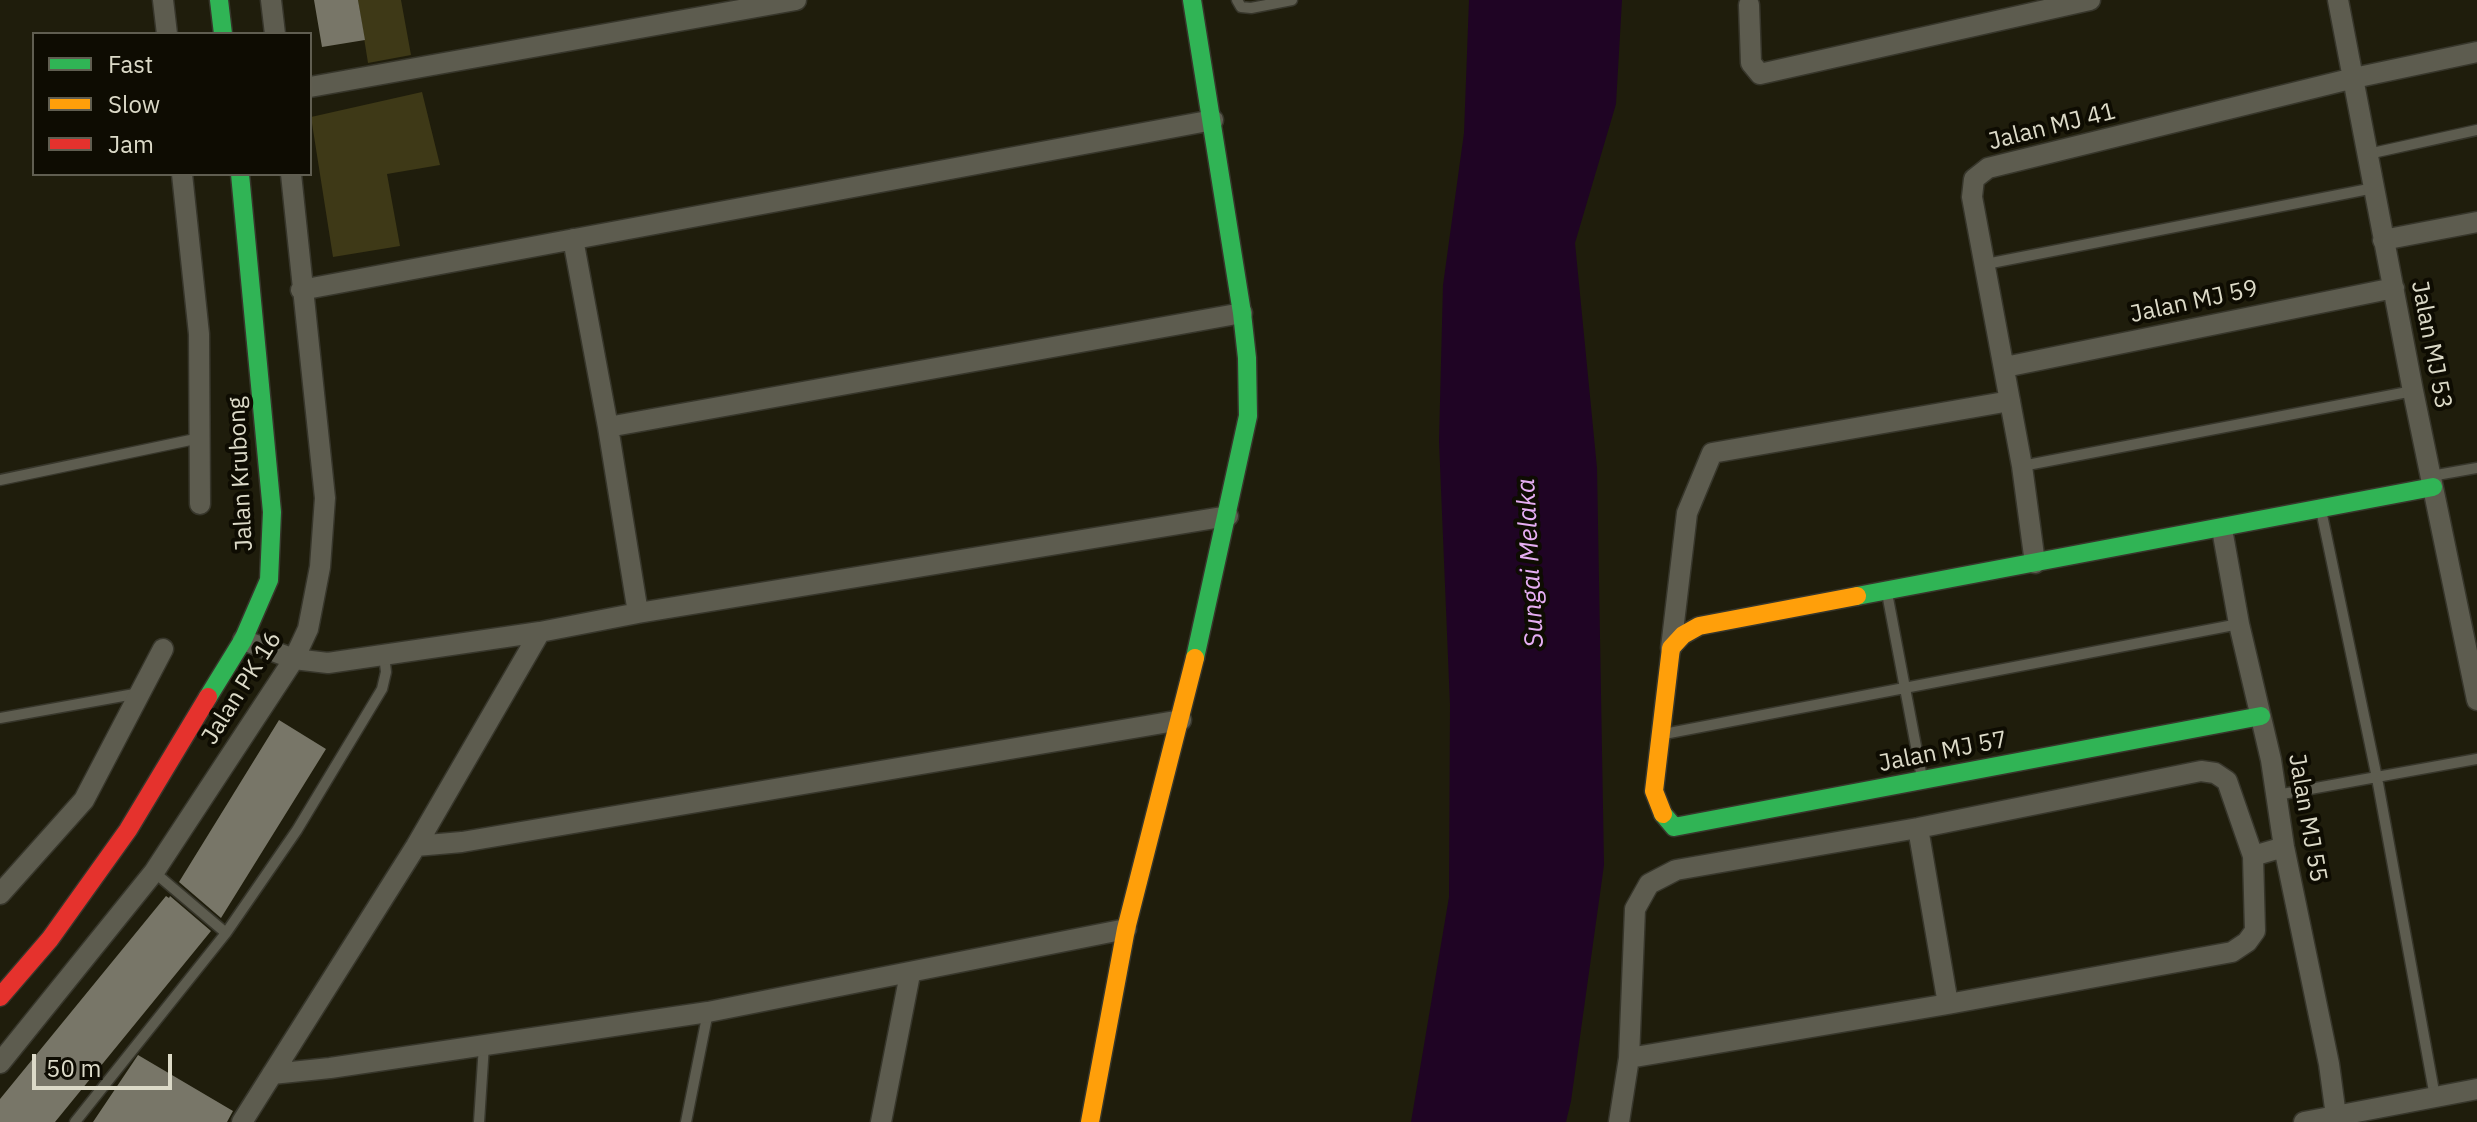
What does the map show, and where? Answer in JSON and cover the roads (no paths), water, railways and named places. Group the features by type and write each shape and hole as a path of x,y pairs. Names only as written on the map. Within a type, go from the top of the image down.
{"street":[{"path":"163,0 167,32"},
{"path":"219,0 223,32"},
{"path":"271,0 275,32"},
{"path":"312,87 796,0"},
{"path":"1090,1122 1126,929 1181,720 1248,416 1242,313 1192,0"},
{"path":"1753,2 1751,63 1760,74 2041,6 2090,0"},
{"name":"Jalan MJ 53","path":"2338,0 2383,240 2477,700"},
{"name":"Jalan MJ 41","path":"2035,563 2005,367 1972,197 1974,179 1988,168 2354,78 2477,52"},
{"path":"301,290 1213,120"},
{"path":"182,176 199,334 200,504"},
{"name":"Jalan Krubong","path":"0,997 50,939 128,830 243,640 269,580 272,512 240,176"},
{"name":"Jalan PK 16","path":"0,1063 154,872 294,659 308,629 317,582 325,498 291,176"},
{"path":"2383,240 2477,222"},
{"path":"573,239 638,613"},
{"name":"Jalan MJ 59","path":"2005,367 2394,288"},
{"path":"608,427 1242,313"},
{"path":"1662,734 1687,513 1712,453 2010,401"},
{"path":"1671,648 1683,635 1699,626 2321,510 2432,482"},
{"path":"243,640 294,659 328,663 540,632 638,613 1228,516"},
{"name":"Jalan MJ 55","path":"2222,529 2239,624 2277,795 2284,847 2329,1064 2336,1116"},
{"path":"242,1122 416,846 540,632"},
{"path":"0,894 84,800 163,649"},
{"name":"Jalan MJ 57","path":"1662,734 1654,791 1663,815 1674,827 2261,716"},
{"path":"416,846 462,842 1181,720"},
{"path":"1619,1122 1629,1058 1635,909 1649,884 1676,870 1918,828 2201,771 2215,773 2227,781 2253,856 2255,931 2247,942 2232,952 1629,1058"},
{"path":"1918,828 1948,1004"},
{"name":"Jalan Krubong","path":"0,974 128,830"},
{"path":"2253,856 2284,847"},
{"path":"272,1074 708,1012 1126,929"},
{"path":"881,1122 910,974"},
{"path":"2304,1122 2477,1089"}],"lane":[{"path":"1237,0 1241,7 1251,8 1292,0"},
{"path":"2368,154 2477,130"},
{"path":"1986,264 2374,188"},
{"path":"2022,466 2413,391"},
{"path":"0,480 200,438"},
{"path":"2432,482 2477,468"},
{"path":"2321,510 2377,778 2435,1097"},
{"path":"1887,589 1922,780"},
{"path":"1662,734 2239,624"},
{"path":"75,1122 226,933 297,830 382,689 386,672 384,655"},
{"path":"0,718 141,693"},
{"path":"2277,795 2477,759"},
{"path":"154,872 226,933"},
{"path":"686,1122 708,1012"},
{"path":"479,1122 484,1045"}],"water":[{"name":"Sungai Melaka","path":"1469,0 1622,0 1616,104 1575,243 1597,468 1604,865 1566,1122 1411,1122 1449,897 1450,705 1439,441 1443,285 1464,133"}]}
